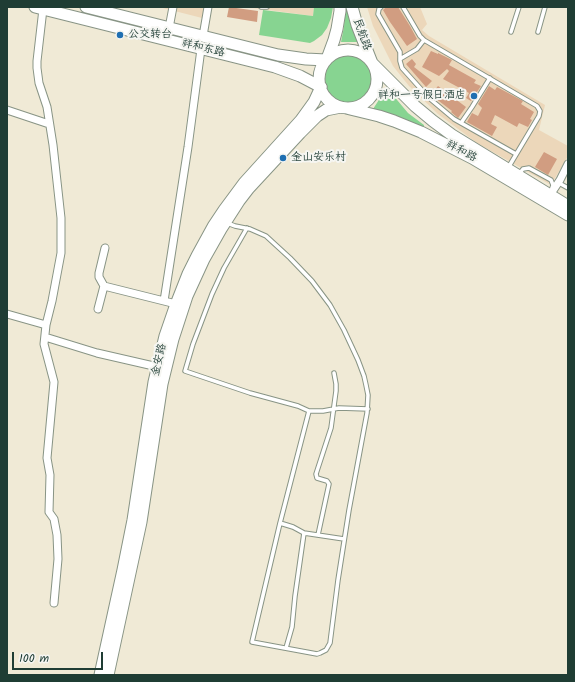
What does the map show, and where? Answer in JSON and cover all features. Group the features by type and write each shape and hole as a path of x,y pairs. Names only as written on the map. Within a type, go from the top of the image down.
{"main road":[{"name":"祥和东路","path":"86,7 278,55 326,60"},
{"name":"民航路","path":"326,60 337,29 340,7"},
{"name":"民航路","path":"352,7 357,25 372,63"},
{"name":"祥和东路","path":"39,8 283,70 300,76 321,87"},
{"path":"350,50 360,53 372,63 377,78 375,89 366,101 357,106 343,107 336,105 327,99 319,79 321,69 326,60 334,54 350,50"},
{"name":"祥和路","path":"372,63 406,98 452,135 568,206"},
{"name":"金安路","path":"100,675 133,520 150,405 165,336 176,304 197,256 224,210 244,184 302,120 314,102 321,87"},
{"name":"祥和路","path":"343,107 373,114 420,132 472,158 568,215"},
{"name":"金安路","path":"108,675 141,522 162,384 173,338 195,277 225,222 250,188 317,116 326,110 343,107"}],"street":[{"path":"169,28 173,7"},
{"path":"203,36 208,7"},
{"path":"39,8 37,68 39,83 47,107 53,145 61,232 60,260 46,325 44,344 54,382 47,458 50,475 49,512 54,519 58,535 58,559 54,603"},
{"path":"164,301 188,147 201,49"},
{"path":"7,110 49,124"},
{"path":"549,194 568,164"},
{"path":"105,248 98,273 98,277 104,286 176,304"},
{"path":"98,309 104,286"},
{"path":"7,314 46,325"},
{"path":"45,337 97,354 158,367"}],"lane":[{"path":"261,7 267,7"},
{"path":"382,7 379,9 378,14 400,52 402,68 429,98 454,119 516,154"},
{"path":"403,7 420,36 424,40 539,108 539,116 507,169"},
{"path":"511,32 520,7"},
{"path":"538,32 545,7"},
{"path":"400,59 417,49 424,40"},
{"path":"461,123 490,78"},
{"path":"558,182 568,188"},
{"path":"225,222 234,226 259,232 266,236 312,281 330,304 344,330 364,376 368,395 368,409 344,539 329,646 323,652 316,654 252,642 280,523 309,411"},
{"path":"247,228 224,268 212,294 195,338 185,371 250,393 298,406 309,411 323,411 339,408 368,409"},
{"path":"318,535 329,484 327,481 317,478 316,474 329,436 336,391 334,372"},
{"path":"280,523 293,527 304,533 344,539"},
{"path":"286,648 292,627 295,590 304,533"}],"shaded area":[{"path":"159,7 204,7 202,18"},
{"path":"246,7 314,7 313,16"},
{"name":"祥和一号假日酒店","path":"367,7 420,7 427,24 422,30 429,36 545,105 539,130 568,146 568,156 551,185 477,143 438,114 409,86 393,66 373,26"}],"green space":[{"path":"314,7 333,7 327,28 322,35 314,41 310,43 259,35 263,10 313,16"},
{"path":"345,8 347,8 359,41 358,42 341,42 344,27"},
{"path":"349,55 358,57 366,62 371,70 373,79 371,88 366,96 358,101 349,103 340,101 332,96 327,88 325,79 327,70 332,62 340,57"},
{"path":"387,88 408,113 424,125 424,127 373,109"}],"building":[{"path":"229,7 258,11 257,22 227,17"},
{"path":"386,7 398,7 417,39 407,46 383,10"},
{"path":"431,51 452,60 449,65 476,80 474,83 481,86 471,101 466,98 469,93 443,79 449,71 447,69 439,76 422,67"},
{"path":"412,59 416,64 414,67 432,81 426,87 406,64"},
{"path":"438,86 466,107 458,118 451,112 452,111 431,95"},
{"path":"489,86 495,90 497,87 523,101 521,104 534,112 528,127 519,123 517,127 495,115 491,124 497,127 492,136 467,122 472,113 478,116 482,108 478,104"},
{"path":"544,152 557,159 548,175 535,167"}],"place":[{"name":"公交转台","path":"120,35"},
{"name":"祥和一号假日酒店","path":"474,96"},
{"name":"金山安乐村","path":"283,158"}]}
